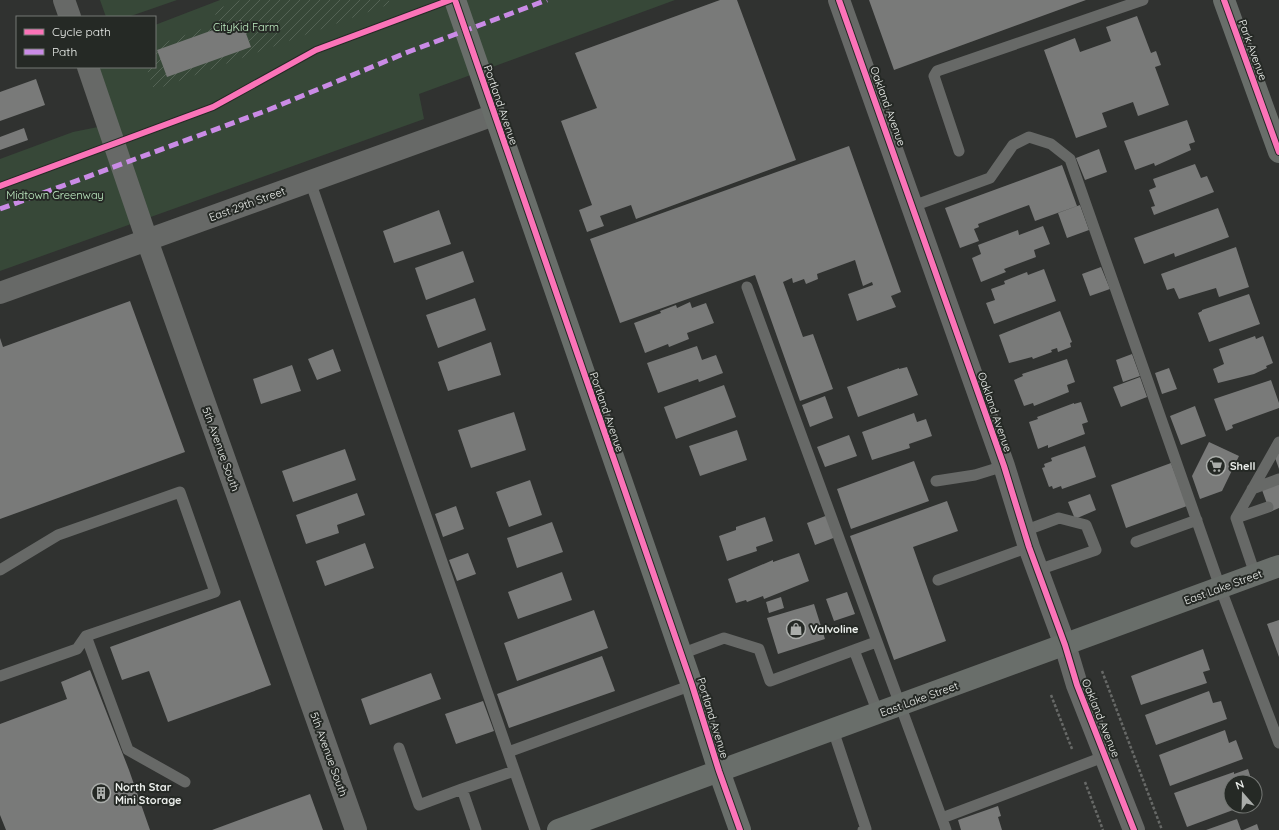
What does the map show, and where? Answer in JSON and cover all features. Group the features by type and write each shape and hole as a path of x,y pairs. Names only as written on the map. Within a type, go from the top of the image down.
{"street":[{"path":"64,0 70,16"},
{"name":"Portland Avenue","path":"455,0 692,685 719,771 740,830"},
{"name":"Oakland Avenue","path":"839,0 1004,466 1026,539 1065,646 1077,685 1134,830"},
{"name":"Park Avenue","path":"1224,0 1279,152"},
{"name":"5th Avenue South","path":"88,68 147,240 356,830"},
{"name":"East 29th Street","path":"0,293 494,115"},
{"name":"East Lake Street","path":"558,830 1065,646 1279,566"}],"lane":[{"path":"959,152 934,76 937,71 1143,0"},
{"path":"913,206 990,178 1013,145 1029,137 1051,144 1070,159 1220,587 1279,743"},
{"path":"310,181 535,830"},
{"path":"747,287 946,830"},
{"path":"1255,574 1236,518 1279,442"},
{"path":"936,481 975,475 1004,466"},
{"path":"1252,489 1279,479"},
{"path":"0,570 58,535 180,492 215,592 86,636 77,649 0,676"},
{"path":"1236,518 1268,507"},
{"path":"938,580 1026,539 1059,518 1086,525 1096,550 1038,570"},
{"path":"1136,542 1197,520"},
{"path":"86,636 128,750 185,782"},
{"path":"681,654 724,638 759,649 770,681 876,642"},
{"path":"854,650 878,714"},
{"path":"508,752 692,685"},
{"path":"833,730 866,829 863,830"},
{"path":"399,748 419,805 514,771"},
{"path":"942,818 1106,756"},
{"path":"462,789 476,830"}],"path":[{"path":"1102,671 1162,830"}],"green space":[{"path":"100,0 177,0 131,16 106,16"},
{"name":"Midtown Greenway","path":"220,0 675,0 419,94 424,119 0,271 0,159 73,132 108,125 88,68 156,68 156,25"},
{"name":"CityKid Farm","path":"241,0 389,0 390,4 154,90 146,68 156,68 156,46 218,23 214,10"}],"building":[{"path":"720,0 737,0 796,160 636,219 631,205 600,216 604,226 587,232 579,210 592,205 561,121 597,108 575,53"},
{"path":"869,0 1086,0 894,70"},
{"path":"1137,16 1151,53 1156,51 1161,65 1155,67 1169,105 1138,116 1133,102 1102,113 1107,127 1076,138 1044,50 1075,38 1080,52 1111,41 1106,27"},
{"path":"241,20 251,47 167,77 157,50"},
{"path":"36,79 45,105 0,121 0,92"},
{"path":"1187,120 1195,142 1189,144 1191,150 1155,166 1154,163 1135,170 1124,141"},
{"path":"24,128 28,140 0,150 0,137"},
{"path":"849,146 901,292 891,296 896,307 857,321 848,294 873,285 872,282 863,286 855,260 817,274 818,279 806,284 804,279 793,283 792,278 783,282 803,337 813,334 833,389 800,401 755,275 620,323 590,239"},
{"path":"1099,149 1107,172 1085,180 1076,158"},
{"path":"1195,164 1201,178 1207,176 1214,192 1154,215 1151,207 1155,206 1149,190 1156,187 1153,179"},
{"path":"1062,165 1077,206 1035,221 1029,205 978,224 979,227 974,229 979,241 960,248 945,208"},
{"path":"1080,205 1089,230 1067,238 1058,213"},
{"path":"1218,208 1229,237 1175,257 1174,253 1144,264 1134,238"},
{"path":"439,210 451,244 394,263 383,231"},
{"path":"1043,226 1050,244 1034,250 1036,257 1004,269 1006,272 981,282 972,258 981,254 978,245 1018,230 1019,235"},
{"path":"1236,247 1249,287 1219,297 1216,288 1179,299 1174,288 1167,290 1161,274"},
{"path":"463,251 474,282 426,300 415,268"},
{"path":"1101,267 1110,289 1090,296 1082,274"},
{"path":"1044,269 1056,301 994,324 986,303 995,300 991,289 1005,284 1004,281 1027,272 1028,275"},
{"path":"1249,294 1260,324 1209,342 1198,313 1202,310"},
{"path":"475,298 486,330 438,348 426,315"},
{"path":"130,301 185,452 0,519 0,338 3,347"},
{"path":"690,302 692,308 706,303 714,323 687,333 689,339 669,347 668,344 645,353 634,323 661,313 660,311 676,305 677,308"},
{"path":"1060,311 1072,342 1070,343 1071,347 1058,352 1057,348 1051,350 1052,352 1033,359 1032,357 1009,363 999,335"},
{"path":"1255,336 1256,339 1263,336 1273,363 1266,366 1267,368 1254,374 1218,383 1213,369 1224,364 1219,349"},
{"path":"491,342 501,375 448,391 438,362"},
{"path":"697,346 702,360 716,355 723,373 699,382 698,379 658,393 647,363"},
{"path":"333,349 341,371 317,380 308,359"},
{"path":"1132,354 1140,376 1123,382 1116,360"},
{"path":"1067,359 1075,382 1067,385 1069,392 1034,406 1033,403 1024,406 1014,380 1023,376 1022,374"},
{"path":"292,365 301,391 261,404 253,379"},
{"path":"907,367 918,395 858,417 847,387 899,368"},
{"path":"1169,368 1177,389 1162,394 1155,373"},
{"path":"1140,377 1147,397 1121,407 1113,387"},
{"path":"1271,380 1279,403 1279,408 1232,425 1233,428 1226,431 1214,399"},
{"path":"724,385 736,417 676,439 664,407"},
{"path":"825,396 833,418 810,427 802,405"},
{"path":"1081,402 1088,422 1082,424 1085,434 1048,448 1048,445 1038,449 1029,422 1038,419 1037,417 1074,403"},
{"path":"1195,406 1206,436 1181,445 1170,416"},
{"path":"514,412 526,450 471,468 458,430"},
{"path":"914,413 917,422 926,419 932,436 909,444 910,448 872,460 862,432"},
{"path":"737,430 747,460 700,476 689,446"},
{"path":"849,435 857,456 825,467 817,447"},
{"name":"Shell","path":"1209,442 1239,456 1222,491 1200,499 1192,476"},
{"path":"1085,446 1096,477 1062,489 1061,486 1053,489 1052,486 1049,487 1042,468 1045,467 1044,464 1052,461 1051,458"},
{"path":"345,449 356,480 293,502 282,471"},
{"name":"Shell","path":"1279,453 1279,469 1274,455"},
{"path":"914,461 929,501 851,529 837,489"},
{"path":"1171,463 1187,506 1126,528 1111,485"},
{"path":"530,480 542,515 509,527 496,492"},
{"name":"Shell","path":"1279,484 1279,508 1270,512 1262,490"},
{"path":"357,493 365,515 337,525 339,533 306,544 296,515"},
{"path":"1090,494 1096,510 1075,519 1068,502"},
{"path":"947,501 958,531 913,547 946,641 894,660 850,536"},
{"path":"456,506 464,529 443,537 435,514"},
{"path":"828,515 836,537 815,545 807,523"},
{"path":"765,517 773,541 756,547 757,551 727,561 719,536 736,530 736,527"},
{"path":"552,522 563,552 517,568 507,538"},
{"path":"365,543 374,568 325,586 316,561"},
{"path":"468,553 476,574 457,581 449,560"},
{"path":"799,553 809,581 764,599 763,596 747,602 746,600 736,603 728,579 773,560 773,562"},
{"path":"562,572 572,600 518,619 508,592"},
{"path":"847,592 855,614 834,621 826,599"},
{"path":"781,597 784,608 769,613 766,602"},
{"path":"240,600 271,685 168,722 149,671 122,680 110,647"},
{"name":"Valvoline","path":"814,604 825,639 778,654 767,618"},
{"path":"594,610 608,648 517,681 504,643"},
{"path":"1279,620 1279,657 1267,624"},
{"path":"1203,649 1210,670 1203,672 1207,683 1141,705 1131,676"},
{"path":"602,656 615,691 509,728 497,694"},
{"path":"90,670 129,770 150,830 6,830 0,815 0,724 67,699 61,682"},
{"path":"431,673 441,699 370,725 361,699"},
{"path":"1209,691 1213,703 1221,701 1227,719 1156,745 1145,715"},
{"path":"483,701 494,731 456,744 445,714"},
{"path":"1225,730 1229,743 1236,740 1243,759 1170,786 1159,755"},
{"path":"1248,769 1250,774 1234,774"},
{"path":"1223,776 1223,814 1187,827 1174,793"},
{"path":"310,794 323,830 212,830"},
{"path":"998,806 1001,816 998,817 1002,830 961,830 958,820"},
{"path":"1237,819 1241,830 1206,830"},
{"path":"1257,824 1259,830 1243,830"}],"marked path":[{"path":"0,209 268,110 408,52 547,0"}],"cycle path":[{"path":"0,186 213,107 316,50 450,0"},
{"path":"455,0 692,685 719,771 740,830"},
{"path":"839,0 1004,466 1029,547 1065,645 1077,685 1134,830"},
{"path":"1224,0 1279,152"}],"place":[{"name":"Shell","path":"1216,466"},
{"name":"Valvoline","path":"796,629"},
{"name":"North Star Mini Storage","path":"101,793"}]}
